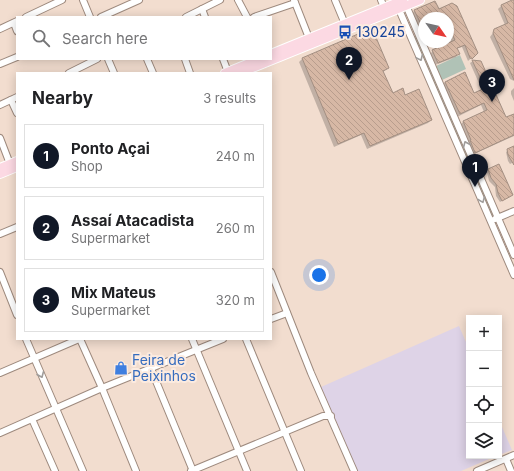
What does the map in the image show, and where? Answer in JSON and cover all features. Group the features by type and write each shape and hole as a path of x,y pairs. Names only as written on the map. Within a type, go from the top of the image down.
{"main road":[{"path":"272,59 401,4 420,0"},
{"path":"272,54 345,24 383,4 401,4"},
{"path":"226,72 257,60"},
{"path":"242,72 270,60"},
{"path":"0,168 15,164"},
{"path":"0,174 15,164"}],"street":[{"path":"28,16 62,0"},
{"path":"83,0 90,16"},
{"path":"103,16 139,0"},
{"path":"188,16 220,0"},
{"path":"238,0 246,16"},
{"path":"335,0 345,24"},
{"path":"257,16 295,1 309,38"},
{"path":"401,4 418,32 410,35"},
{"path":"401,4 410,35 514,275"},
{"path":"202,9 205,16"},
{"path":"0,29 15,22"},
{"path":"425,48 514,255"},
{"path":"0,64 16,57"},
{"path":"76,71 95,60"},
{"path":"108,60 114,72"},
{"path":"147,60 153,72"},
{"path":"185,60 190,72"},
{"path":"223,60 226,72"},
{"path":"0,105 14,99 16,109"},
{"path":"0,138 15,164"},
{"path":"491,222 514,211"},
{"path":"0,234 16,227"},
{"path":"0,272 16,312"},
{"path":"272,275 354,471"},
{"path":"272,319 287,313"},
{"path":"26,340 83,471"},
{"path":"0,373 77,340"},
{"path":"79,340 102,388 136,471"},
{"path":"192,340 247,471"},
{"path":"0,433 102,388 221,340"},
{"path":"246,340 301,471"},
{"path":"151,369 192,471 330,413"},
{"path":"32,419 55,471"},
{"path":"477,471 514,455"},
{"path":"506,459 511,471"}],"shaded area":[{"path":"459,326 466,342 466,459 489,459 461,471 357,471 321,387"},
{"path":"502,427 512,450 502,454"}],"green space":[{"path":"416,36 418,41 418,48 421,48 494,216 491,217 413,37"},
{"path":"460,55 466,69 442,80 436,66"}],"building":[{"path":"514,0 514,80 493,33 494,29 508,23 501,5"},
{"path":"435,1 439,9 452,3 457,6 478,53 472,59 470,58 465,45 457,48 460,54 438,63 432,50 437,48 454,48 454,12 418,12 418,18 414,10"},
{"path":"372,28 389,68 383,71 393,93 403,88 405,95 419,89 432,120 370,146 364,133 338,144 302,58"},
{"path":"472,60 481,61 506,117 514,114 514,135 475,153 463,121 487,110 484,103 460,114 445,82 465,72 474,93 485,88"},
{"path":"514,146 514,165 508,155 507,149"},
{"path":"499,164 513,195 502,201 496,184 491,178 488,169"}],"place":[{"name":"130245","path":"345,32"},
{"name":"Assaí Atacadista","path":"349,80"},
{"name":"Mix Mateus","path":"492,102"},
{"name":"Ponto Açai","path":"475,187"},
{"name":"Feira de Peixinhos","path":"121,368"}]}
